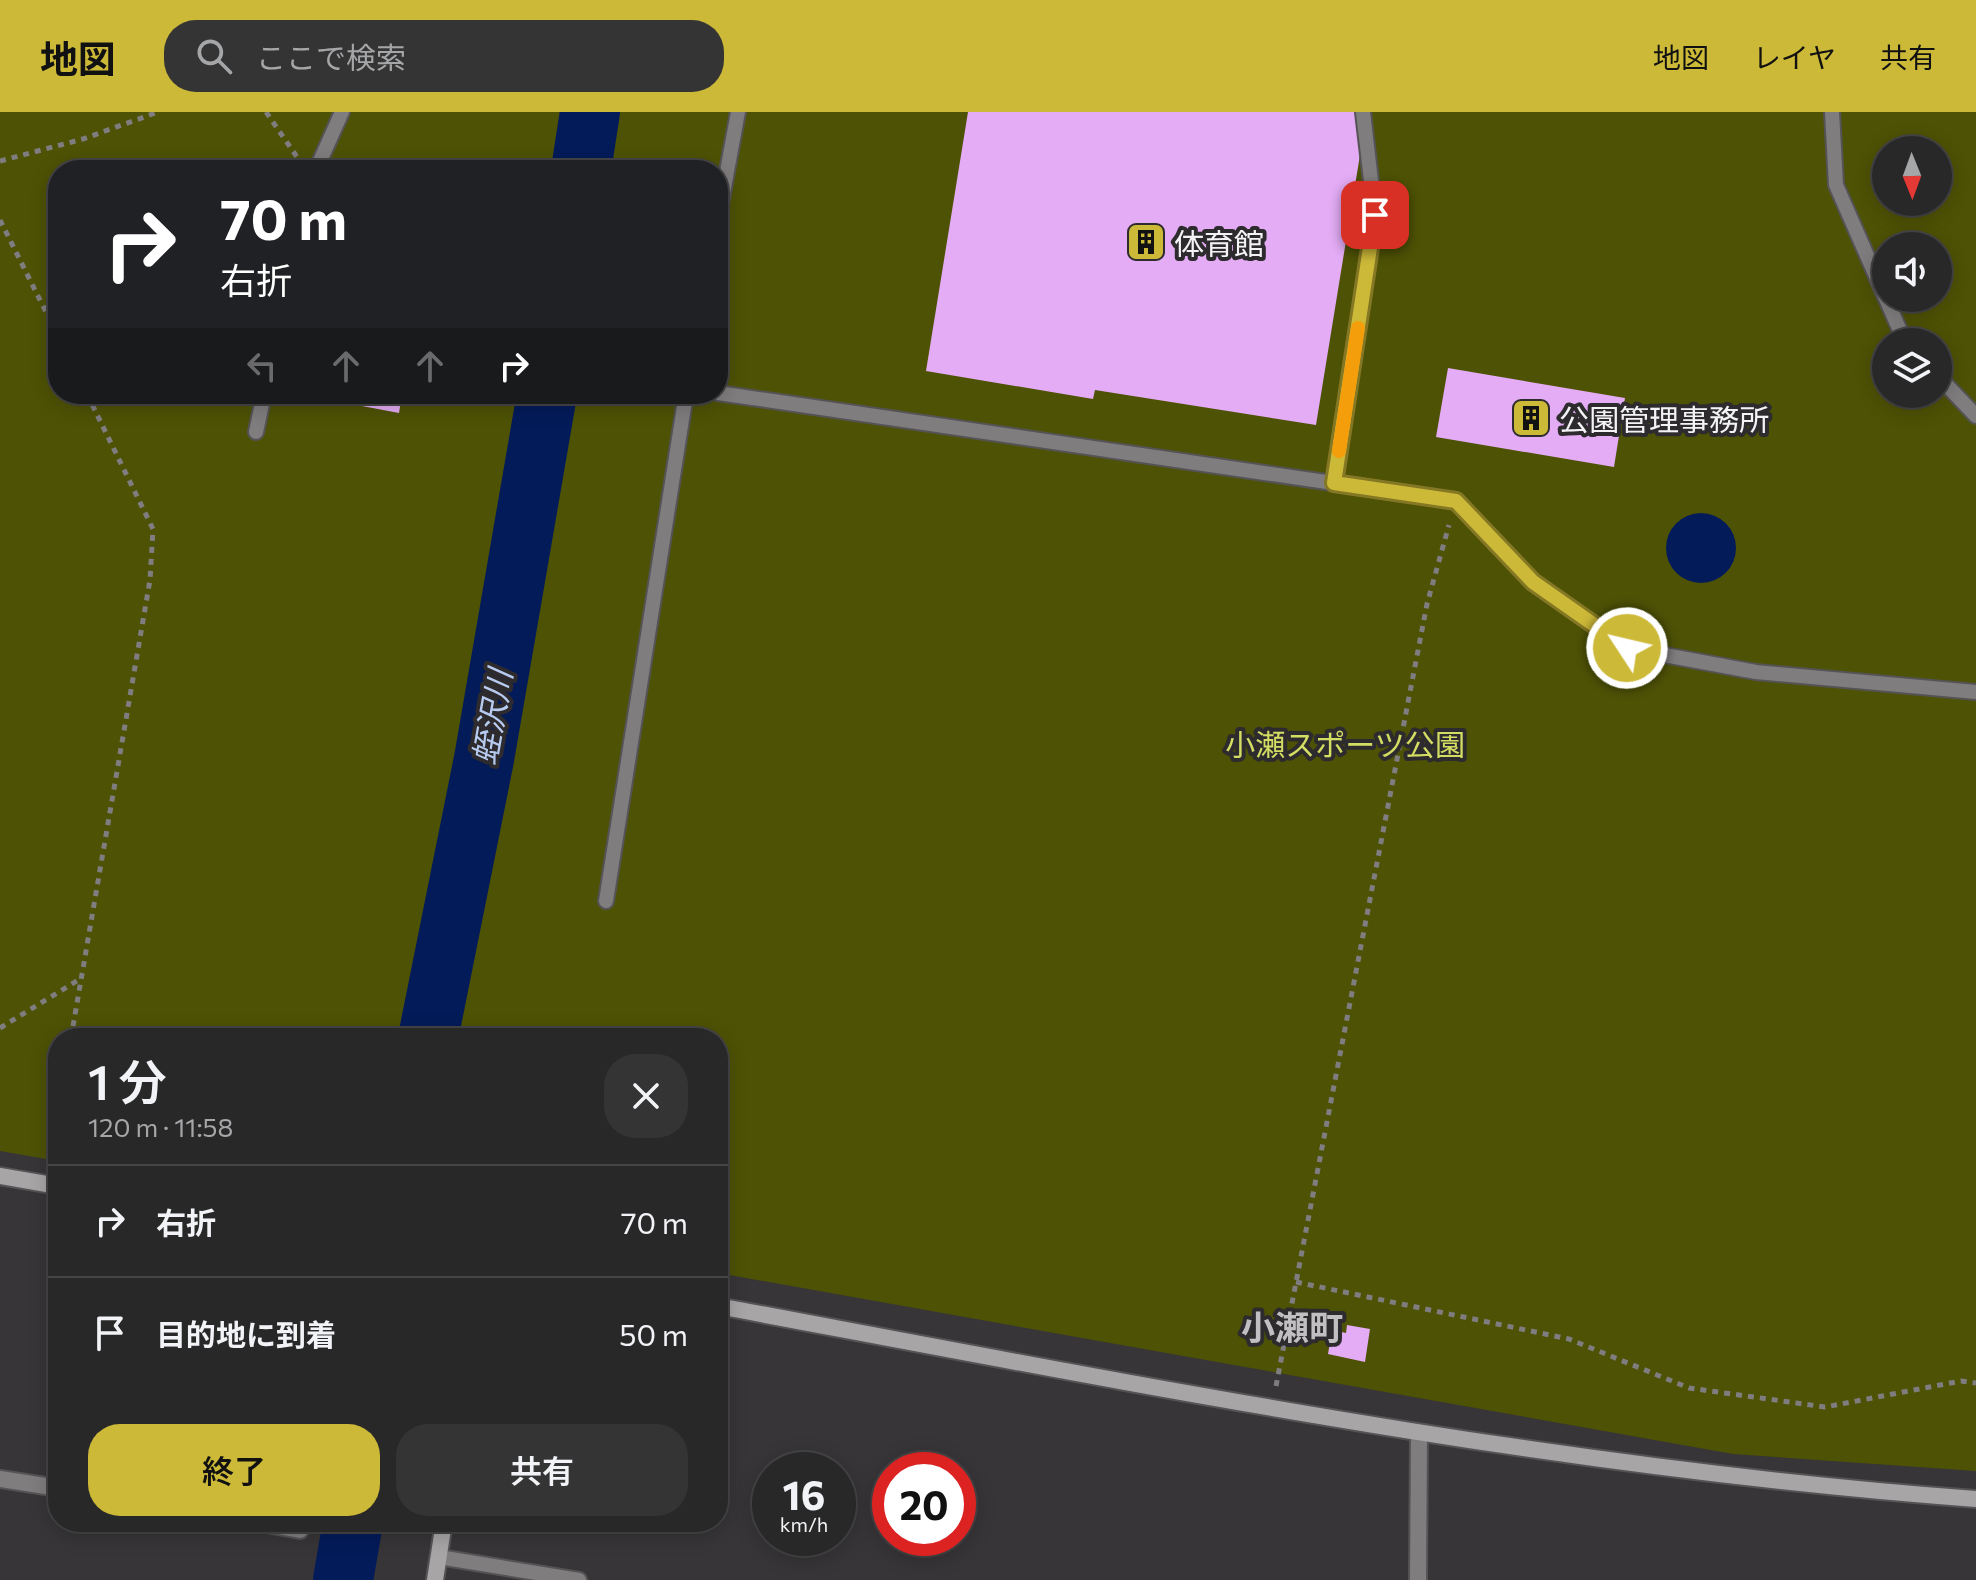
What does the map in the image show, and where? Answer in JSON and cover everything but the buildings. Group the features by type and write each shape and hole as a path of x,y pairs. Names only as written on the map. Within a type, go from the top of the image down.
{"street":[{"path":"0,1176 48,1184"},
{"path":"728,1308 1419,1433 1816,1487 1976,1499"},
{"path":"1418,1580 1419,1433"},
{"path":"0,1479 48,1486"},
{"path":"435,1580 443,1532"}],"lane":[{"path":"320,160 342,112"},
{"path":"728,166 738,112"},
{"path":"1334,483 1375,215 1363,112"},
{"path":"1832,112 1836,185 1899,328"},
{"path":"1952,391 1976,416"},
{"path":"728,394 1456,501 1533,582 1627,648 1756,672 1976,692"},
{"path":"256,432 262,404"},
{"path":"606,901 684,404"},
{"path":"439,1557 579,1580"}],"path":[{"path":"0,161 83,139 158,112"},
{"path":"266,112 299,160"},
{"path":"0,220 48,316"},
{"path":"73,1028 150,580 153,529 92,404"},
{"path":"1272,1407 1427,604 1456,501"},
{"path":"0,1028 81,979"},
{"path":"1296,1282 1569,1339 1689,1388 1825,1407 1961,1381 1976,1383"}],"green space":[{"name":"小瀬スポーツ公園","path":"0,112 1976,112 1976,1471 1733,1454 728,1275 728,1028 48,1028 48,1159 0,1151"}],"shaded area":[{"path":"1701,513 1726,523 1736,548 1726,573 1701,583 1676,573 1666,548 1676,523"}],"waterway":[{"name":"蛭沢川","path":"583,160 590,112"},
{"name":"蛭沢川","path":"430,1028 484,759 545,404"},
{"name":"蛭沢川","path":"343,1580 351,1532"}],"slow traffic":[{"path":"1339,451 1358,328"}],"place":[{"name":"体育館","path":"1146,242"},
{"name":"公園管理事務所","path":"1531,418"}],"district":[{"name":"小瀬町","path":"1292,1326"}],"route":[{"path":"1375,215 1334,483 1456,501 1533,582 1627,648"}]}
